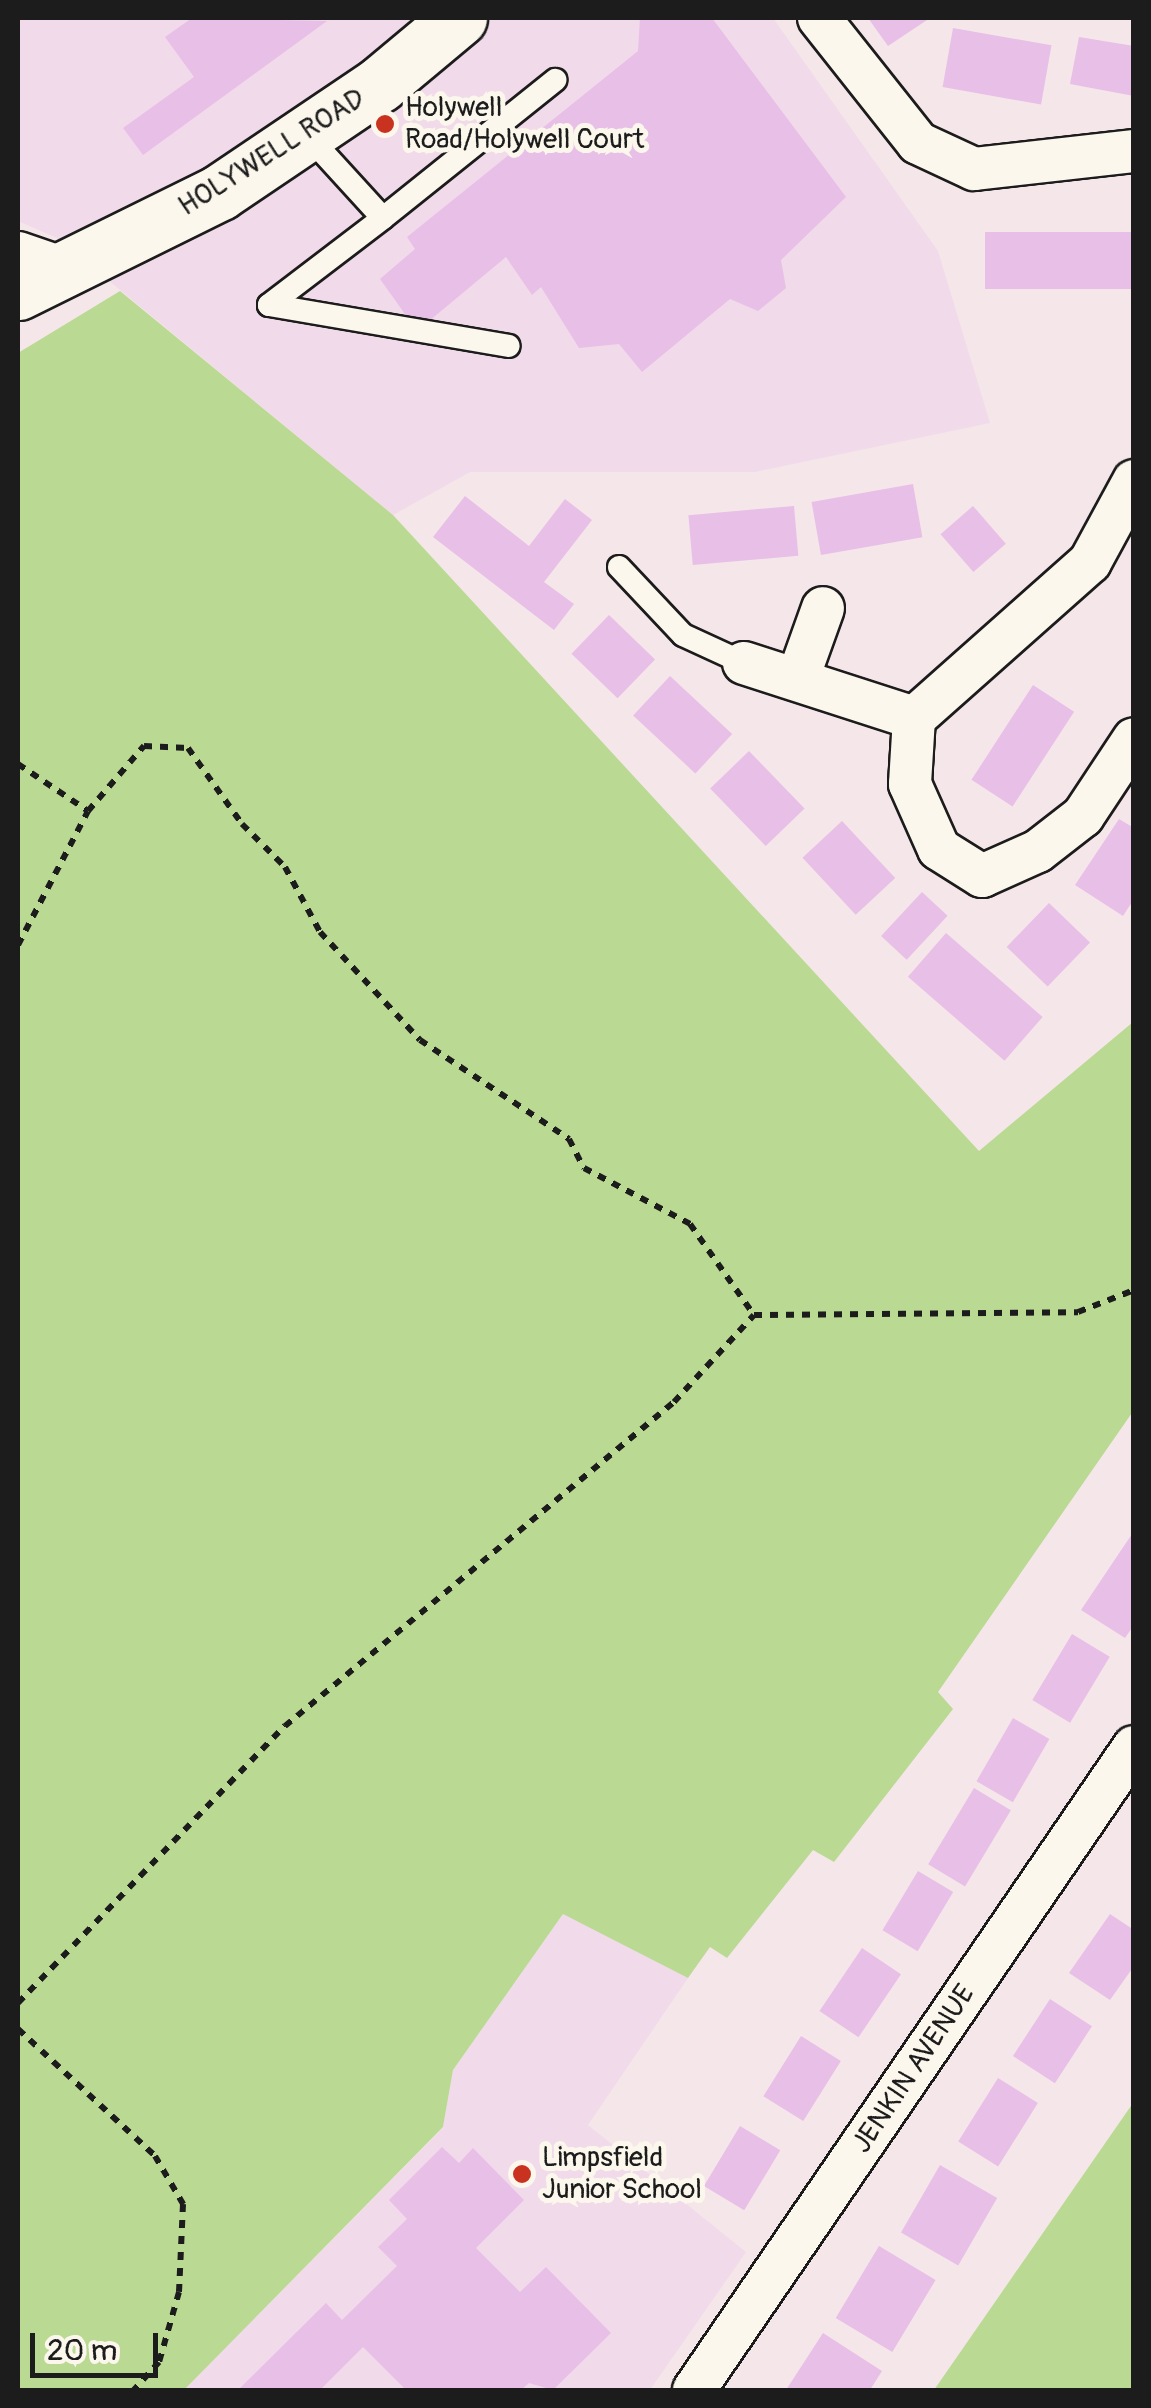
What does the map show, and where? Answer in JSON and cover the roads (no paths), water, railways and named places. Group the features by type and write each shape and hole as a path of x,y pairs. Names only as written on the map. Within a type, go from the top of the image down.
{"main road":[{"name":"HOLYWELL ROAD","path":"18,292 42,262 220,192 308,136 459,18"}],"street":[{"path":"819,18 918,143 974,169 1134,151"},
{"path":"1134,482 1090,562 914,718 910,784 939,849 982,876 1038,851 1083,816 1134,740"},
{"path":"798,678 823,608"},
{"path":"744,663 914,718"},
{"name":"JENKIN AVENUE","path":"694,2390 1134,1747"}],"lane":[{"path":"509,346 269,304 554,80"},
{"path":"308,136 383,218"},
{"path":"619,567 683,634 744,663"}],"place":[{"name":"Holywell Road/Holywell Court","path":"385,124"},
{"name":"Limpsfield Junior School","path":"522,2174"}]}
